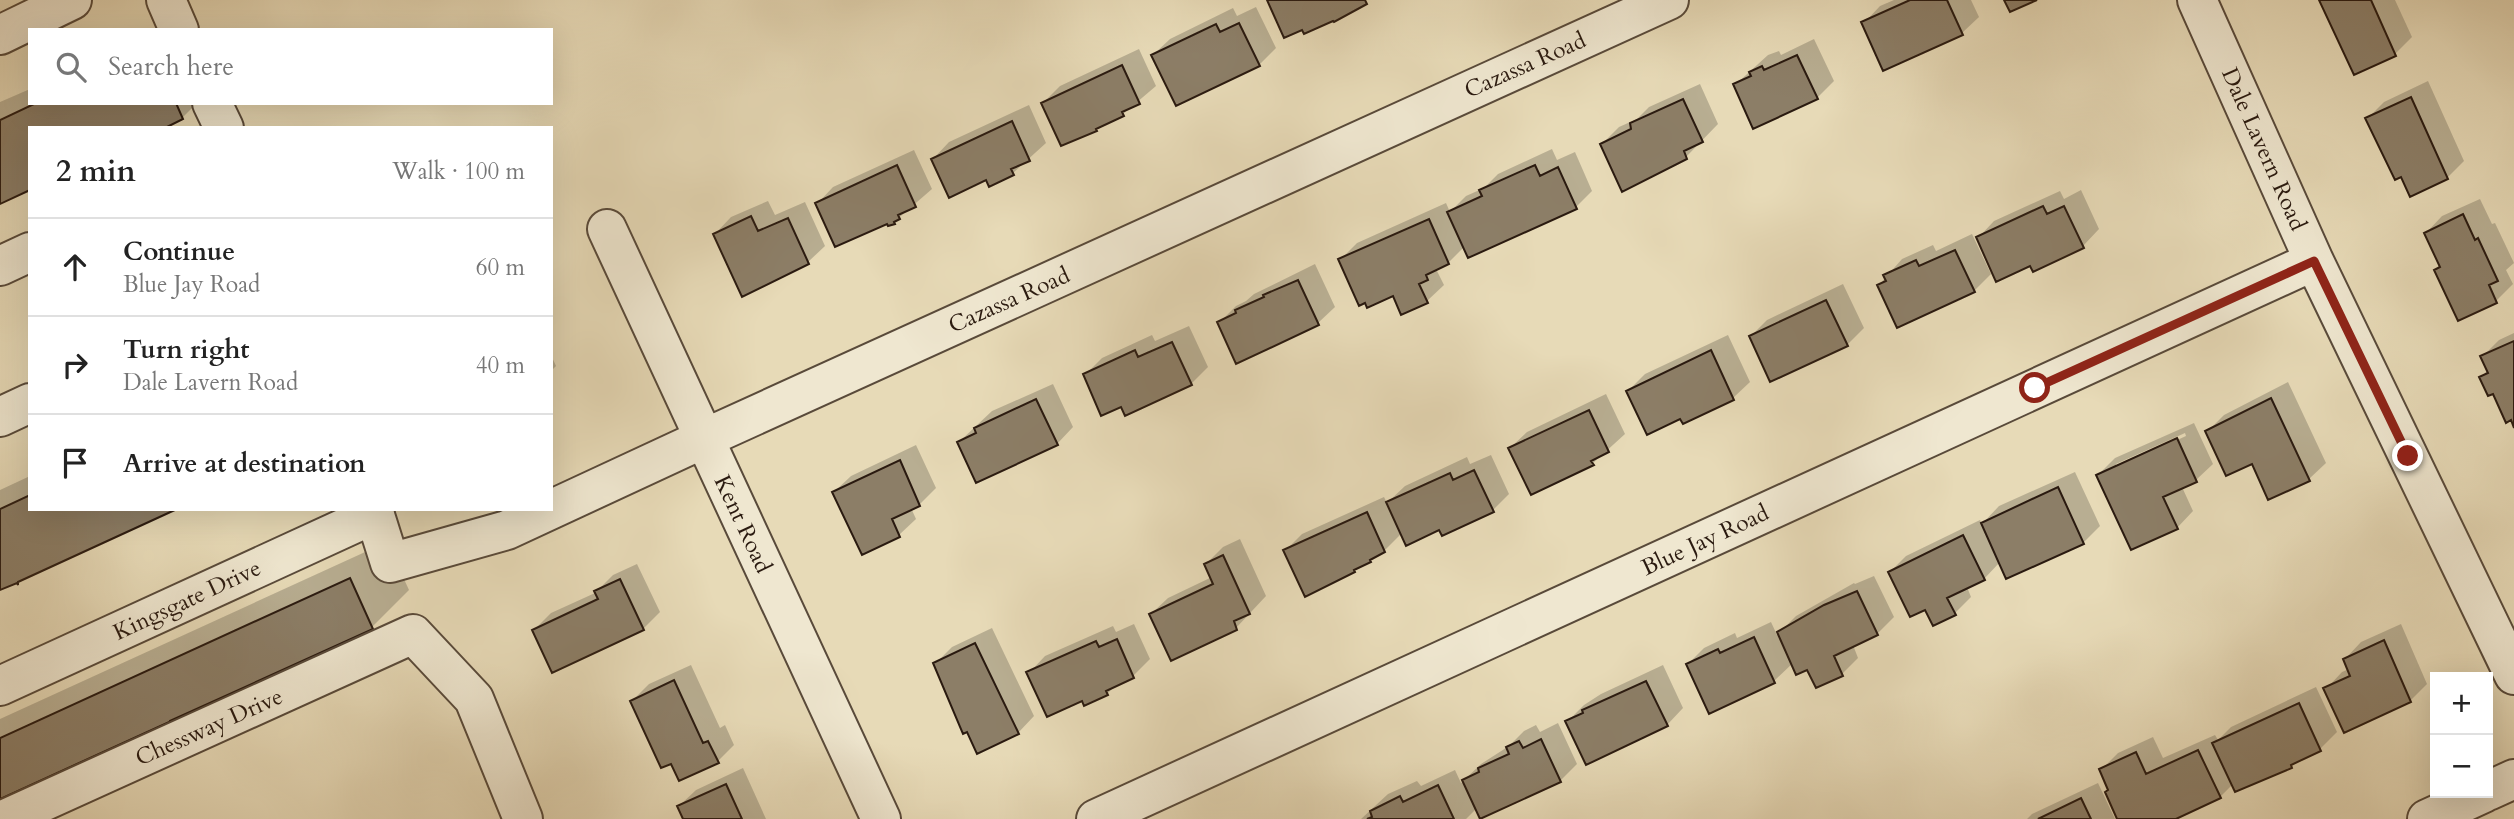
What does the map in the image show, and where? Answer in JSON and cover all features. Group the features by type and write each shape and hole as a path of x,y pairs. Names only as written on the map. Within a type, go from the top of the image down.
{"street":[{"path":"0,35 72,0"},
{"path":"166,0 178,28"},
{"name":"Cazassa Road","path":"553,509 1669,0"},
{"name":"Dale Lavern Road","path":"2197,0 2314,261 2514,675"},
{"path":"213,105 222,126"},
{"name":"Kent Road","path":"607,229 881,819"},
{"path":"0,266 28,253"},
{"name":"Blue Jay Road","path":"1096,819 2314,261"},
{"path":"0,417 28,404"},
{"name":"Cazassa Road","path":"374,511 390,563 507,530 548,511"},
{"name":"Kingsgate Drive","path":"0,686 374,511"},
{"name":"Chessway Drive","path":"5,819 413,634 474,699 523,819"},
{"path":"2493,789 2514,779"},
{"path":"2427,819 2473,798"}],"building":[{"path":"1267,0 1365,0 1367,4 1334,22 1304,34 1302,30 1284,38"},
{"path":"1910,0 1947,0 1963,35 1883,71 1861,22"},
{"path":"2004,0 2037,0 2010,12"},
{"path":"2319,0 2371,0 2396,56 2354,75"},
{"path":"1239,23 1260,66 1176,106 1151,55 1216,24 1220,32"},
{"path":"1797,55 1818,99 1753,129 1733,84 1751,76 1749,72 1762,66 1764,70"},
{"path":"1122,65 1140,104 1122,112 1124,116 1096,129 1097,131 1061,146 1041,103"},
{"path":"2411,97 2448,179 2410,197 2401,177 2395,180 2365,118"},
{"path":"1683,99 1703,142 1684,151 1687,159 1622,192 1600,144 1631,129 1630,123"},
{"path":"32,105 177,105 183,119 169,126 28,126 28,191 0,204 0,120"},
{"path":"1012,121 1030,161 1011,169 1014,175 989,187 986,180 949,198 931,159"},
{"path":"897,165 916,207 898,215 900,219 894,222 895,224 887,224 835,247 815,203"},
{"path":"1535,165 1540,176 1558,167 1577,209 1468,258 1447,212 1482,196 1479,190"},
{"path":"2043,206 2047,214 2064,206 2084,248 2033,272 2030,266 1996,282 1976,237"},
{"path":"2463,214 2475,240 2478,238 2498,281 2489,285 2497,303 2458,321 2434,270 2440,267 2424,233"},
{"path":"751,216 758,231 788,218 809,264 742,297 713,234"},
{"path":"1429,219 1449,264 1426,275 1428,280 1419,284 1428,303 1401,315 1393,296 1367,308 1365,303 1359,306 1338,259"},
{"path":"1955,250 1975,292 1897,328 1877,285 1886,281 1883,275 1916,260 1919,266"},
{"path":"1298,280 1319,325 1236,364 1217,322 1236,313 1235,310 1264,297 1263,295"},
{"path":"1826,300 1848,346 1770,382 1749,336"},
{"path":"2514,341 2514,428 2511,420 2506,423 2493,394 2488,396 2479,377 2488,373 2480,356"},
{"path":"1172,342 1192,385 1125,416 1121,407 1101,416 1083,374 1135,350 1138,357"},
{"path":"1711,350 1734,400 1683,424 1680,419 1647,435 1626,391"},
{"path":"2271,398 2310,481 2268,500 2252,464 2226,476 2205,431"},
{"path":"1036,399 1058,445 976,483 957,442 976,433 974,428"},
{"path":"1589,410 1609,452 1591,461 1594,465 1531,495 1508,448"},
{"path":"2177,438 2197,482 2163,497 2178,529 2131,550 2096,475"},
{"path":"900,460 920,506 892,519 900,537 862,555 832,492"},
{"path":"1474,470 1494,512 1442,536 1439,530 1406,546 1386,502 1450,473 1453,480"},
{"path":"2058,487 2084,544 2006,579 1981,523"},
{"path":"28,496 28,511 173,511 18,582 18,585 17,583 0,590 0,509"},
{"path":"1367,512 1385,552 1354,570 1355,572 1305,597 1283,550"},
{"path":"1963,535 1985,580 1947,598 1956,615 1933,626 1925,610 1910,617 1888,572"},
{"path":"1223,555 1250,614 1234,621 1237,630 1171,661 1149,614 1213,584 1204,564"},
{"path":"350,578 373,629 170,721 170,724 169,722 0,799 0,738"},
{"path":"620,579 644,630 552,673 532,630 598,599 594,591"},
{"path":"1857,591 1878,635 1834,656 1843,676 1816,688 1807,670 1796,675 1777,632 1824,605"},
{"path":"1754,637 1775,683 1709,714 1686,664 1718,649 1720,653"},
{"path":"1117,639 1134,678 1106,691 1108,695 1084,706 1082,701 1047,717 1026,672 1096,641 1099,647"},
{"path":"2384,640 2411,702 2344,733 2323,688 2350,676 2343,659"},
{"path":"975,643 1019,734 977,754 967,732 963,734 933,663"},
{"path":"674,680 703,743 708,741 719,763 679,781 671,764 661,768 630,701"},
{"path":"1646,681 1668,726 1586,765 1565,721 1583,713 1582,710"},
{"path":"2299,703 2321,751 2291,765 2292,768 2235,792 2212,743"},
{"path":"1541,739 1561,782 1480,819 1462,780 1479,772 1478,768 1509,754 1506,747 1519,741 1523,748"},
{"path":"2198,750 2221,798 2176,819 2117,819 2105,792 2108,790 2099,769 2136,752 2146,774"},
{"path":"726,784 742,819 683,819 677,806"},
{"path":"1438,785 1454,819 1367,819 1372,817 1370,811 1400,796 1403,802"},
{"path":"2081,798 2091,819 2038,819"}],"route":[{"path":"2035,388 2314,261 2408,456"}]}
